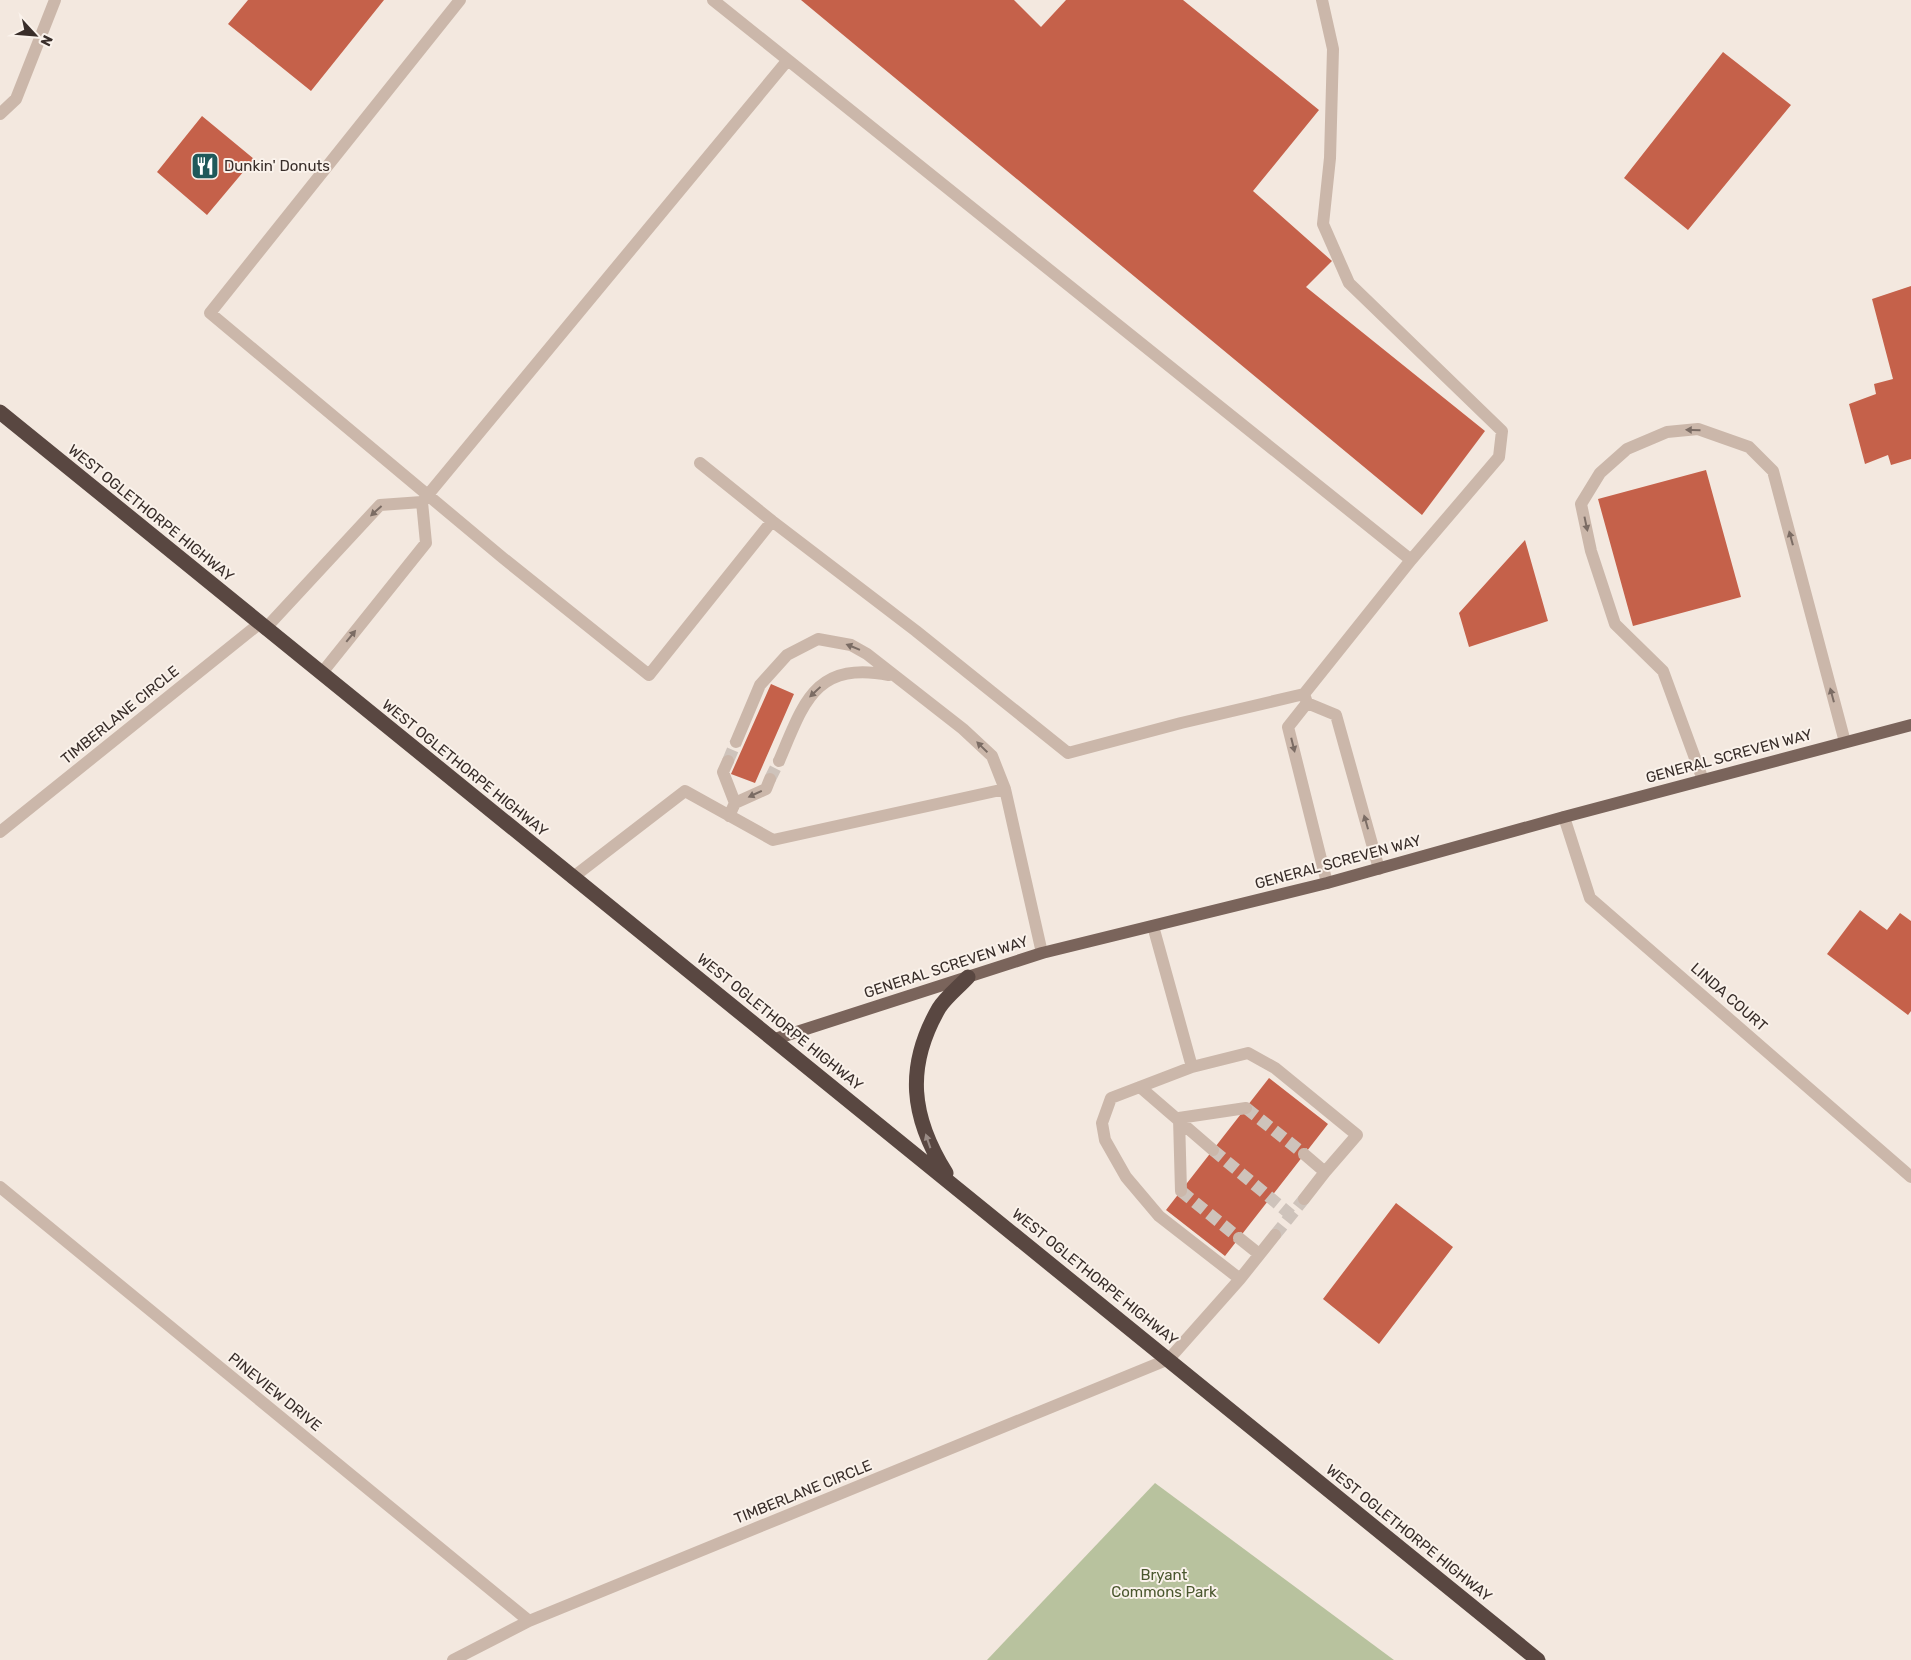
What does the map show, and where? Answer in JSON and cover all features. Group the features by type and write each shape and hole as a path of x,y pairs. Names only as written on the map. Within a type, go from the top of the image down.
{"highway":[{"name":"WEST OGLETHORPE HIGHWAY","path":"0,412 262,627 572,878 775,1039 1538,1660"},
{"path":"952,1183 931,1148 920,1117 915,1075 920,1047 940,1007 968,977"}],"main road":[{"name":"GENERAL SCREVEN WAY","path":"775,1039 1042,954 1327,883 1564,817 1911,725"}],"street":[{"path":"0,114 16,99 55,0"},
{"path":"460,0 210,313 426,499 649,675 772,521"},
{"path":"713,0 1411,560"},
{"path":"1322,0 1333,49 1330,158 1322,224 1349,283 1502,431 1499,457 1411,560 1306,699 1288,727 1327,883"},
{"path":"321,674 426,543 426,499 787,61"},
{"path":"1704,780 1663,671 1615,624 1592,551 1581,504 1600,473 1627,449 1667,432 1698,429 1749,447 1774,471 1845,742"},
{"path":"700,463 1068,752 1181,722 1306,699 1336,715 1379,869"},
{"name":"TIMBERLANE CIRCLE","path":"0,832 262,627 380,505 426,499"},
{"path":"736,742 760,685 787,655 818,639 852,645 866,654 963,729 992,756 1005,789 1042,954"},
{"path":"779,761 804,703 814,691 836,675 866,670 892,675"},
{"path":"728,761 723,772 736,803"},
{"path":"729,816 736,803 766,789 770,780"},
{"path":"572,878 685,791 773,840 1005,789"},
{"name":"LINDA COURT","path":"1564,817 1590,898 1911,1177"},
{"path":"1153,926 1192,1067"},
{"path":"1240,1279 1159,1216 1126,1177 1105,1140 1102,1123 1111,1098 1192,1067 1248,1053 1275,1068 1357,1135 1304,1199"},
{"path":"1140,1087 1179,1118 1213,1150"},
{"path":"1179,1118 1246,1108"},
{"path":"1179,1118 1181,1191"},
{"path":"1304,1154 1326,1172"},
{"name":"PINEVIEW DRIVE","path":"0,1187 529,1622"},
{"path":"1169,1359 1240,1279 1275,1235"},
{"path":"1239,1238 1259,1254"},
{"name":"TIMBERLANE CIRCLE","path":"453,1660 529,1622 1169,1359"}],"green space":[{"name":"Bryant Commons Park","path":"1155,1483 1394,1660 987,1660"}],"building":[{"path":"248,0 384,0 311,91 228,24"},
{"path":"801,0 1014,0 1041,27 1066,0 1183,0 1319,110 1253,191 1332,261 1306,287 1485,431 1422,515"},
{"path":"1723,52 1791,105 1688,230 1624,178"},
{"name":"Dunkin' Donuts","path":"202,116 254,159 207,215 157,172"},
{"path":"1911,286 1911,459 1891,465 1888,455 1865,464 1849,404 1876,394 1874,384 1893,379 1872,299"},
{"path":"1706,470 1741,597 1633,626 1598,499"},
{"path":"1525,540 1548,621 1469,647 1459,613"},
{"path":"771,684 794,694 755,783 731,774"},
{"path":"1860,910 1887,930 1900,913 1911,921 1911,1011 1908,1015 1827,954"},
{"path":"1269,1078 1328,1124 1225,1256 1166,1210"},
{"path":"1396,1203 1453,1247 1379,1344 1323,1299"}],"tunnel":[{"path":"728,761 736,742"},
{"path":"770,779 779,761"},
{"path":"1246,1108 1304,1154"},
{"path":"1213,1150 1291,1215"},
{"path":"1181,1191 1239,1238"},
{"path":"1275,1235 1304,1199"}],"place":[{"name":"Dunkin' Donuts","path":"205,166"}]}
